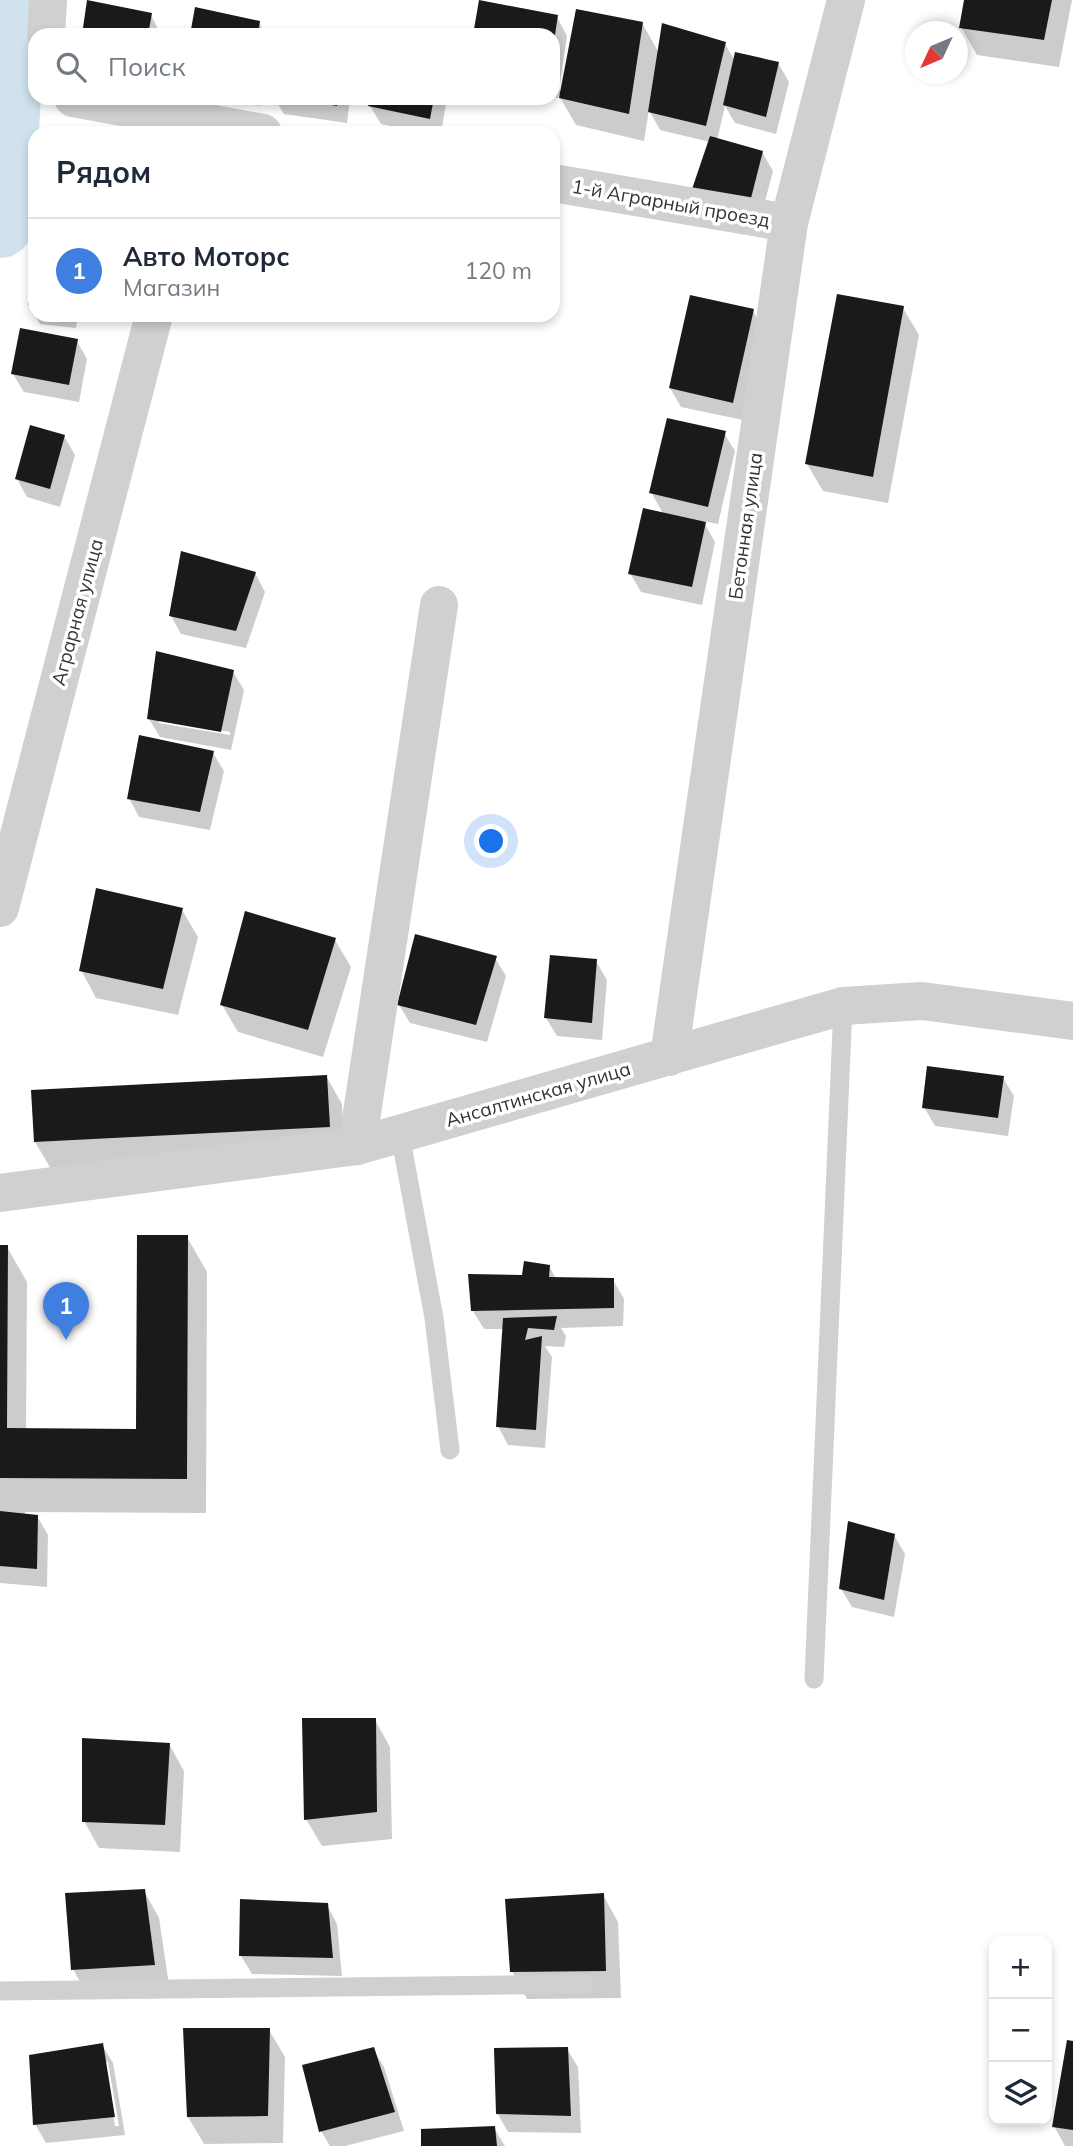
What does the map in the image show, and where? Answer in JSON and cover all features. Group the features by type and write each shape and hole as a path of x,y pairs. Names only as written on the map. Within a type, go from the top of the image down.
{"street":[{"path":"46,28 48,0"},
{"name":"Бетонная улица","path":"669,1056 789,223 846,0"},
{"path":"103,105 194,126"},
{"name":"1-й Аграрный проезд","path":"560,184 789,223"},
{"name":"Аграрная улица","path":"0,908 152,322"},
{"path":"357,1146 439,605"},
{"name":"Ансалтинская улица","path":"0,1193 357,1146 843,1006 922,1001 1073,1021"}],"lane":[{"path":"814,1679 843,1006"},
{"path":"400,1134 434,1318 450,1450"},
{"path":"0,1991 584,1984"}],"building":[{"path":"87,0 152,13 149,28 83,28"},
{"path":"479,0 558,15 556,28 474,28"},
{"path":"964,0 1052,0 1044,40 968,29 968,21 960,21"},
{"path":"195,7 260,21 259,28 191,28"},
{"path":"576,9 643,22 629,114 560,98"},
{"path":"662,23 726,42 706,126 648,112"},
{"path":"735,52 779,62 766,117 723,105"},
{"path":"368,105 433,105 430,119"},
{"path":"710,136 763,151 750,202 691,192"},
{"path":"837,294 904,306 873,477 805,464"},
{"path":"690,295 754,309 733,403 669,388"},
{"path":"20,328 78,339 69,385 11,374"},
{"path":"667,418 726,431 708,507 649,493"},
{"path":"30,425 65,435 50,489 15,479"},
{"path":"643,508 706,522 692,587 628,574"},
{"path":"181,551 256,572 236,631 169,616"},
{"path":"156,651 234,670 221,732 147,719"},
{"path":"139,735 214,751 200,812 127,799"},
{"path":"96,888 183,908 163,989 79,971"},
{"path":"245,911 336,938 308,1030 220,1005"},
{"path":"415,934 497,956 476,1025 397,1005"},
{"path":"550,955 597,959 592,1023 544,1018"},
{"path":"927,1066 1004,1076 998,1118 922,1108"},
{"path":"327,1075 330,1127 34,1142 31,1090"},
{"path":"137,1235 188,1235 187,1479 0,1478 0,1245 8,1245 7,1428 136,1429"},
{"path":"524,1261 550,1265 549,1277 614,1278 614,1308 471,1311 468,1274 522,1275"},
{"path":"557,1316 554,1330 528,1328 525,1340 542,1336 536,1430 496,1427 503,1318"},
{"path":"0,1511 38,1515 37,1569 0,1566"},
{"path":"848,1521 895,1534 884,1600 839,1589"},
{"path":"302,1718 376,1718 377,1812 304,1820"},
{"path":"82,1738 170,1743 165,1825 82,1822"},
{"path":"145,1889 155,1965 71,1970 65,1893"},
{"path":"604,1893 606,1971 510,1972 505,1899"},
{"path":"240,1899 328,1903 333,1958 239,1956"},
{"path":"183,2028 270,2028 268,2116 187,2117"},
{"path":"1067,2040 1073,2041 1073,2130 1052,2127"},
{"path":"103,2043 115,2117 33,2125 29,2055"},
{"path":"374,2047 395,2112 319,2132 302,2065"},
{"path":"568,2047 571,2116 496,2114 494,2048"},
{"path":"495,2126 497,2146 421,2146 421,2129"}],"waterway":[{"path":"0,225 14,0"}],"place":[{"name":"Авто Моторс","path":"66,1340"}]}
